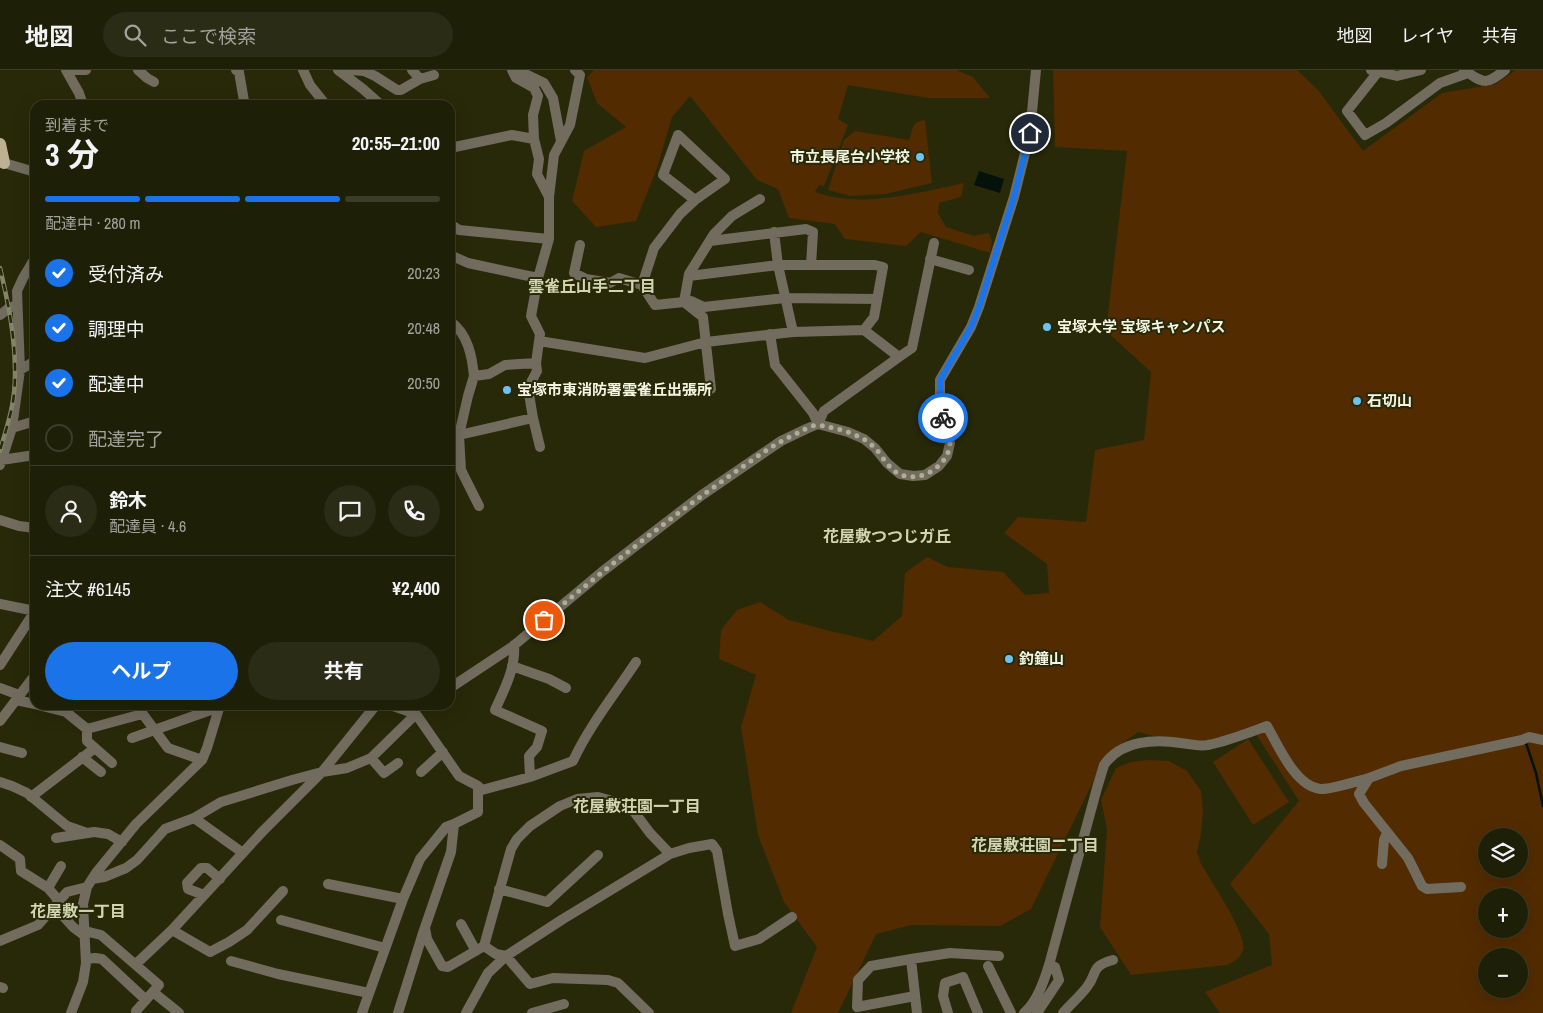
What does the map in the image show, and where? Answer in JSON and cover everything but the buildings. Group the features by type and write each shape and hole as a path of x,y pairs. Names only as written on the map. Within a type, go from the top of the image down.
{"main road":[{"path":"0,144 4,163"}],"street":[{"path":"81,100 67,70 86,70"},
{"path":"138,70 154,82"},
{"path":"236,70 239,72 244,100"},
{"path":"304,70 310,85 322,100"},
{"path":"338,70 375,100"},
{"path":"351,70 375,76 397,90 401,90 420,78 434,75"},
{"path":"412,70 420,78"},
{"path":"512,70 516,78 534,88 538,96 533,115 534,138 539,159 537,174 549,196"},
{"path":"517,70 544,83 553,98 561,141"},
{"path":"540,447 528,388 537,371 536,363 540,334 531,316 538,278 549,239 549,196 554,155 570,125 580,75 575,70"},
{"path":"455,685 514,645 603,570 702,495 781,441 818,424 848,432 864,439 900,474 925,475 940,466 947,456 950,443 940,409 940,380 971,327 1014,197 1030,133 1036,70"},
{"path":"1421,70 1397,76 1391,72 1374,71 1347,111 1365,135 1386,122 1440,82 1466,71 1483,81 1492,80 1505,70"},
{"path":"455,147 512,135 534,138"},
{"path":"642,284 654,248 680,214 694,200 725,179 678,135 663,175 694,200"},
{"path":"4,163 30,171"},
{"path":"684,302 689,276 710,241 732,216 760,199"},
{"path":"455,227 459,230 549,239"},
{"path":"710,241 806,229 813,232 810,265"},
{"path":"774,232 778,265 792,332"},
{"path":"818,424 824,411 912,348 934,243"},
{"path":"580,245 574,272 586,279 610,283 618,278 642,284 655,305 691,301 704,307 785,298 877,299"},
{"path":"455,257 468,263 538,278"},
{"path":"930,259 969,270"},
{"path":"689,276 778,265 874,265 883,267 874,317 864,330"},
{"path":"30,267 18,291 20,370 12,428 1,462 30,457"},
{"path":"684,302 703,317 711,389"},
{"path":"0,315 17,305"},
{"path":"455,325 466,340 472,357 474,376 459,435 461,470 479,506"},
{"path":"539,341 645,358 706,342 792,332 864,330 899,358"},
{"path":"770,334 774,365 813,413 818,424"},
{"path":"20,370 30,363"},
{"path":"474,376 489,374 505,365 536,363"},
{"path":"459,435 533,418"},
{"path":"12,428 30,423"},
{"path":"455,471 461,470"},
{"path":"0,520 18,526 30,527"},
{"path":"0,604 30,610"},
{"path":"0,665 30,619"},
{"path":"514,645 515,655 510,675 495,710 542,731 537,747 529,756 530,777"},
{"path":"404,710 416,714 460,776 482,790 530,777 573,761 578,750 636,662"},
{"path":"512,666 549,678 566,688"},
{"path":"0,721 30,681"},
{"path":"0,688 30,703"},
{"path":"57,710 66,712 87,729"},
{"path":"87,729 136,710"},
{"path":"140,710 168,748 202,760"},
{"path":"132,738 206,710"},
{"path":"71,1013 83,982 86,959 83,904 90,883 136,824 202,760 207,748 216,710"},
{"path":"136,964 172,930 281,812 322,772 372,710"},
{"path":"0,941 38,925 67,892 126,868 137,860 166,829 194,818 221,802 292,780 347,768 371,758 416,714"},
{"path":"1024,1013 1042,985 1049,965 1104,765 1109,757 1120,750 1139,743 1164,740 1206,746 1267,726 1291,767 1305,783 1320,789 1369,778 1401,766 1529,737 1543,740"},
{"path":"87,729 87,740 112,763"},
{"path":"0,747 22,753"},
{"path":"31,797 95,748"},
{"path":"421,772 443,752"},
{"path":"82,757 101,772"},
{"path":"371,758 384,773 398,763"},
{"path":"1369,778 1360,794 1364,803 1408,858 1422,886 1427,889 1444,892 1461,887"},
{"path":"0,782 27,793 67,826 87,833"},
{"path":"362,1013 403,899 420,859 446,827 478,812 478,786"},
{"path":"425,927 427,939 442,966 448,967 480,948 511,849 517,839 530,826 560,806 577,799 598,797 632,809 670,854"},
{"path":"194,818 243,853"},
{"path":"398,1013 451,852 454,824"},
{"path":"56,838 94,832 108,834 122,842"},
{"path":"1382,864 1384,840 1387,833"},
{"path":"466,1013 488,973 506,956 670,854 689,848 712,844 717,852 735,946 759,939 792,917"},
{"path":"0,845 20,859 21,871 48,888 73,927 85,933 101,935 159,985 136,1011"},
{"path":"499,889 547,902 598,855"},
{"path":"48,888 61,866"},
{"path":"204,895 188,889 188,883 201,868 207,868 220,879"},
{"path":"328,884 403,899"},
{"path":"172,930 210,952 247,930 283,891"},
{"path":"281,920 385,948"},
{"path":"461,924 480,948 506,956 530,984 553,978 608,980 618,983 649,1013"},
{"path":"915,996 857,1007 858,980 870,966 911,959 950,953 999,956"},
{"path":"86,959 102,959 149,996 179,1013"},
{"path":"911,959 917,1013"},
{"path":"1063,1013 1089,985 1094,972 1102,963 1113,960"},
{"path":"231,961 278,974 369,994"},
{"path":"1037,1013 1059,980 1055,967 1049,965"},
{"path":"988,966 1010,1013"},
{"path":"948,1013 943,996 945,984 963,977 978,1013"},
{"path":"635,1013 638,1003"},
{"path":"532,1013 564,1004"}],"shaded area":[{"path":"594,70 956,70 973,77 990,98 928,98 848,85 838,119 848,125 824,186 819,185 815,192 833,197 852,199 889,198 964,183 961,197 939,203 938,213 946,227 974,236 989,233 992,241 990,253 921,232 906,246 845,239 835,224 789,218 778,189 757,180 690,96 672,117 657,168 636,221 596,227 572,201 584,151 626,127 597,103 587,77"},
{"path":"1053,70 1297,70 1318,90 1363,151 1442,93 1496,84 1516,70 1543,70 1543,1013 1220,1013 1205,992 1272,965 1269,934 1230,884 1299,801 1254,731 1208,750 1138,732 1106,755 1031,909 1000,926 911,925 876,934 838,1013 791,1013 817,947 784,902 758,835 741,727 756,675 719,659 721,630 737,610 760,602 789,620 873,641 902,616 905,573 927,557 948,567 1003,572 1025,595 1049,593 1047,564 1004,533 1018,517 1086,522 1095,450 1144,440 1151,372 1106,331 1127,151 1055,147"},
{"path":"925,120 932,183 885,194 850,196 828,190 844,140 855,131 909,140 915,124"},
{"path":"979,171 1004,179 1000,193 974,185"},
{"path":"1248,739 1289,802 1253,825 1213,762"},
{"path":"1148,760 1169,761 1187,771 1201,791 1203,811 1197,852 1201,864 1234,921 1243,943 1243,950 1239,958 1227,965 1131,975 1100,927 1107,829 1101,800 1116,768 1131,762"}],"waterway":[{"path":"1526,743 1536,773 1543,806"}],"railway":[{"path":"0,268 7,299 15,362 12,409 0,451"}],"way so far":[{"path":"544,620 603,570 676,514 781,441 818,424 848,432 864,439 900,474 925,475 940,466 947,456 950,443 943,418"}],"place":[{"name":"市立長尾台小学校","path":"920,157"},
{"name":"宝塚大学 宝塚キャンパス","path":"1047,327"},
{"name":"宝塚市東消防署雲雀丘出張所","path":"507,390"},
{"name":"石切山","path":"1357,401"},
{"name":"釣鐘山","path":"1009,659"}],"district":[{"name":"雲雀丘山手二丁目","path":"592,286"},
{"name":"花屋敷つつじガ丘","path":"887,536"},
{"name":"花屋敷荘園一丁目","path":"637,806"},
{"name":"花屋敷荘園二丁目","path":"1035,845"},
{"name":"花屋敷一丁目","path":"78,911"}],"route":[{"path":"943,418 940,409 940,380 971,327 979,307 1014,197 1030,133"}]}
